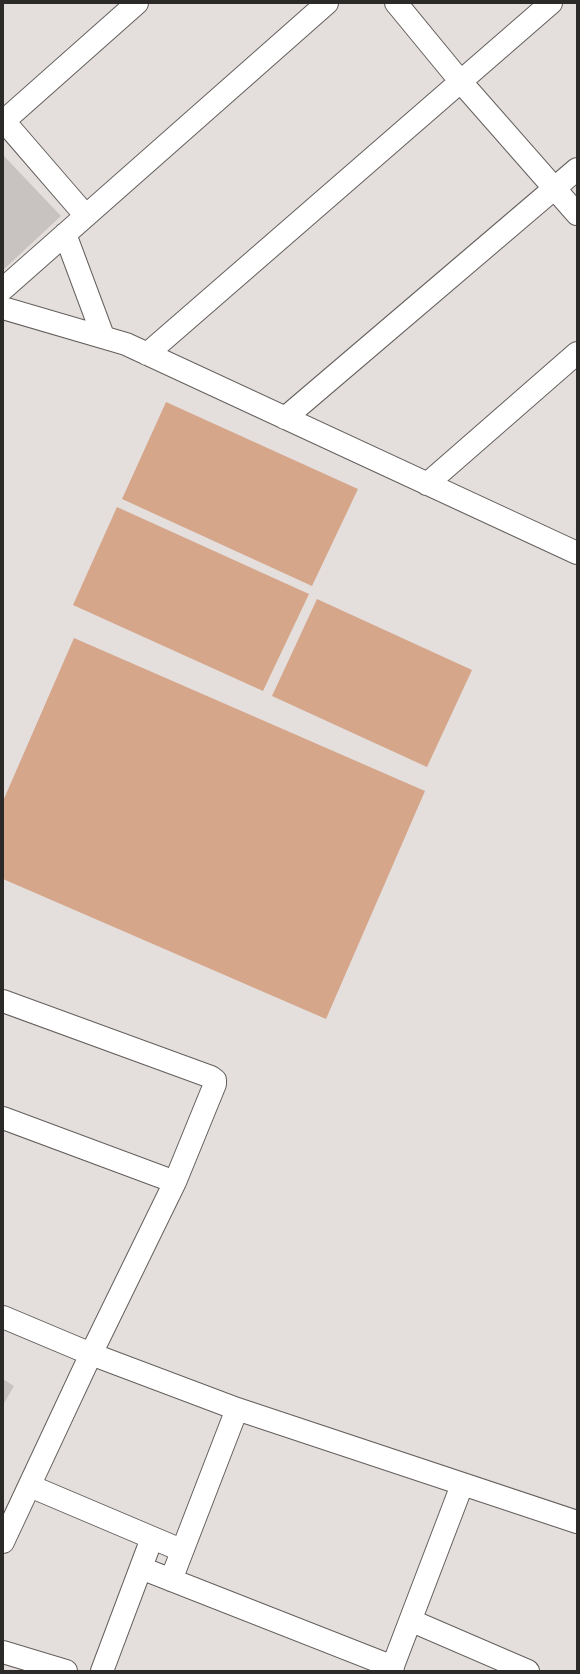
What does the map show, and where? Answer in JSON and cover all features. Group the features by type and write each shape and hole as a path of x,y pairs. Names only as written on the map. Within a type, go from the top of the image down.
{"street":[{"path":"86,216 3,120 137,3"},
{"path":"3,289 327,3"},
{"path":"396,3 461,82 577,214"},
{"path":"146,354 551,3"},
{"path":"285,418 577,169"},
{"path":"65,234 103,336"},
{"path":"3,308 103,336 126,344 427,484 575,550"},
{"path":"427,484 577,353"},
{"path":"3,1001 215,1080 215,1084 174,1182 3,1542"},
{"path":"3,1118 174,1182"},
{"path":"3,1317 91,1354 237,1409 577,1522"},
{"path":"171,1580 180,1550 237,1409"},
{"path":"141,1568 392,1669 412,1621 462,1485"},
{"path":"30,1486 180,1550"},
{"path":"102,1671 152,1538"},
{"path":"412,1621 528,1671"},
{"path":"3,1652 66,1671"}],"shaded area":[{"path":"166,402 358,489 312,586 122,499"},
{"path":"117,507 309,594 263,691 73,605"},
{"path":"317,599 472,670 427,767 272,696"},
{"path":"74,638 425,791 326,1019 3,879 3,801"}],"building":[{"path":"3,155 61,216 3,270"},
{"path":"3,1379 14,1386 3,1405"}]}
